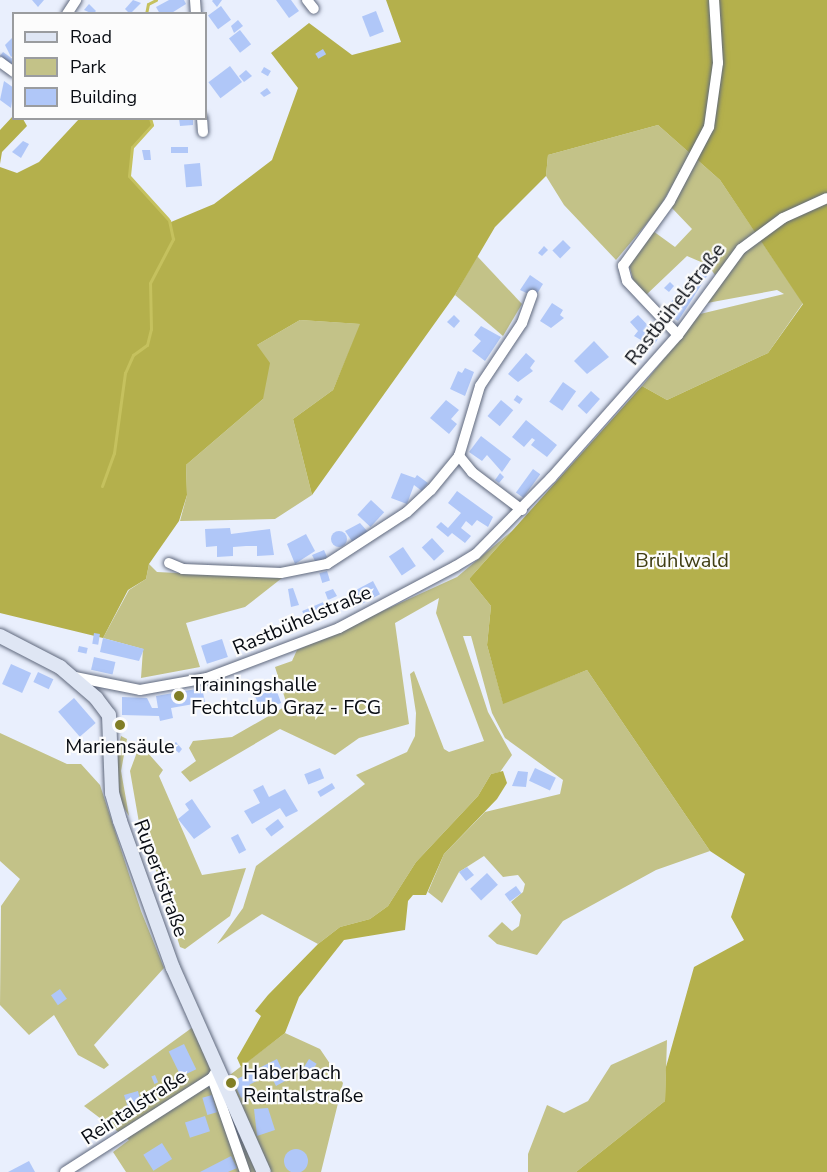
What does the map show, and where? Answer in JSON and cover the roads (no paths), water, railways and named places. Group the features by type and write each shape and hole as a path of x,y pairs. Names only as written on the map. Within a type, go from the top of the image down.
{"main road":[{"name":"Rupertistraße","path":"0,636 39,654 70,676 109,715 112,793 117,814 173,968 215,1073 264,1172"}],"street":[{"path":"678,335 627,281 623,266 670,201 709,127 718,63 714,0"},
{"path":"202,120 203,132"},
{"name":"Rastbühelstraße","path":"70,676 127,689 152,689 207,678 339,628 476,554 522,510 678,335 718,277 749,242 783,218 827,198"},
{"path":"169,564 183,569 281,573 321,566 407,512 431,490 459,456 480,386 522,322 532,295"},
{"path":"459,456 472,472 522,510"},
{"path":"215,1073 245,1172"},
{"name":"Reintalstraße","path":"65,1172 215,1073"}],"waterway":[{"path":"146,12 148,4 156,0"},
{"path":"151,120 152,125 132,147 129,176 168,219"},
{"path":"102,486 114,453 125,373 133,355 147,345 151,329 150,283 173,239 169,220"}],"place":[{"name":"Trainingshalle Fechtclub Graz - FCG","path":"179,696"},
{"name":"Mariensäule","path":"120,725"},
{"name":"Haberbach Reintalstraße","path":"231,1083"}],"park label":[{"name":"Brühlwald","path":"682,560"}]}
